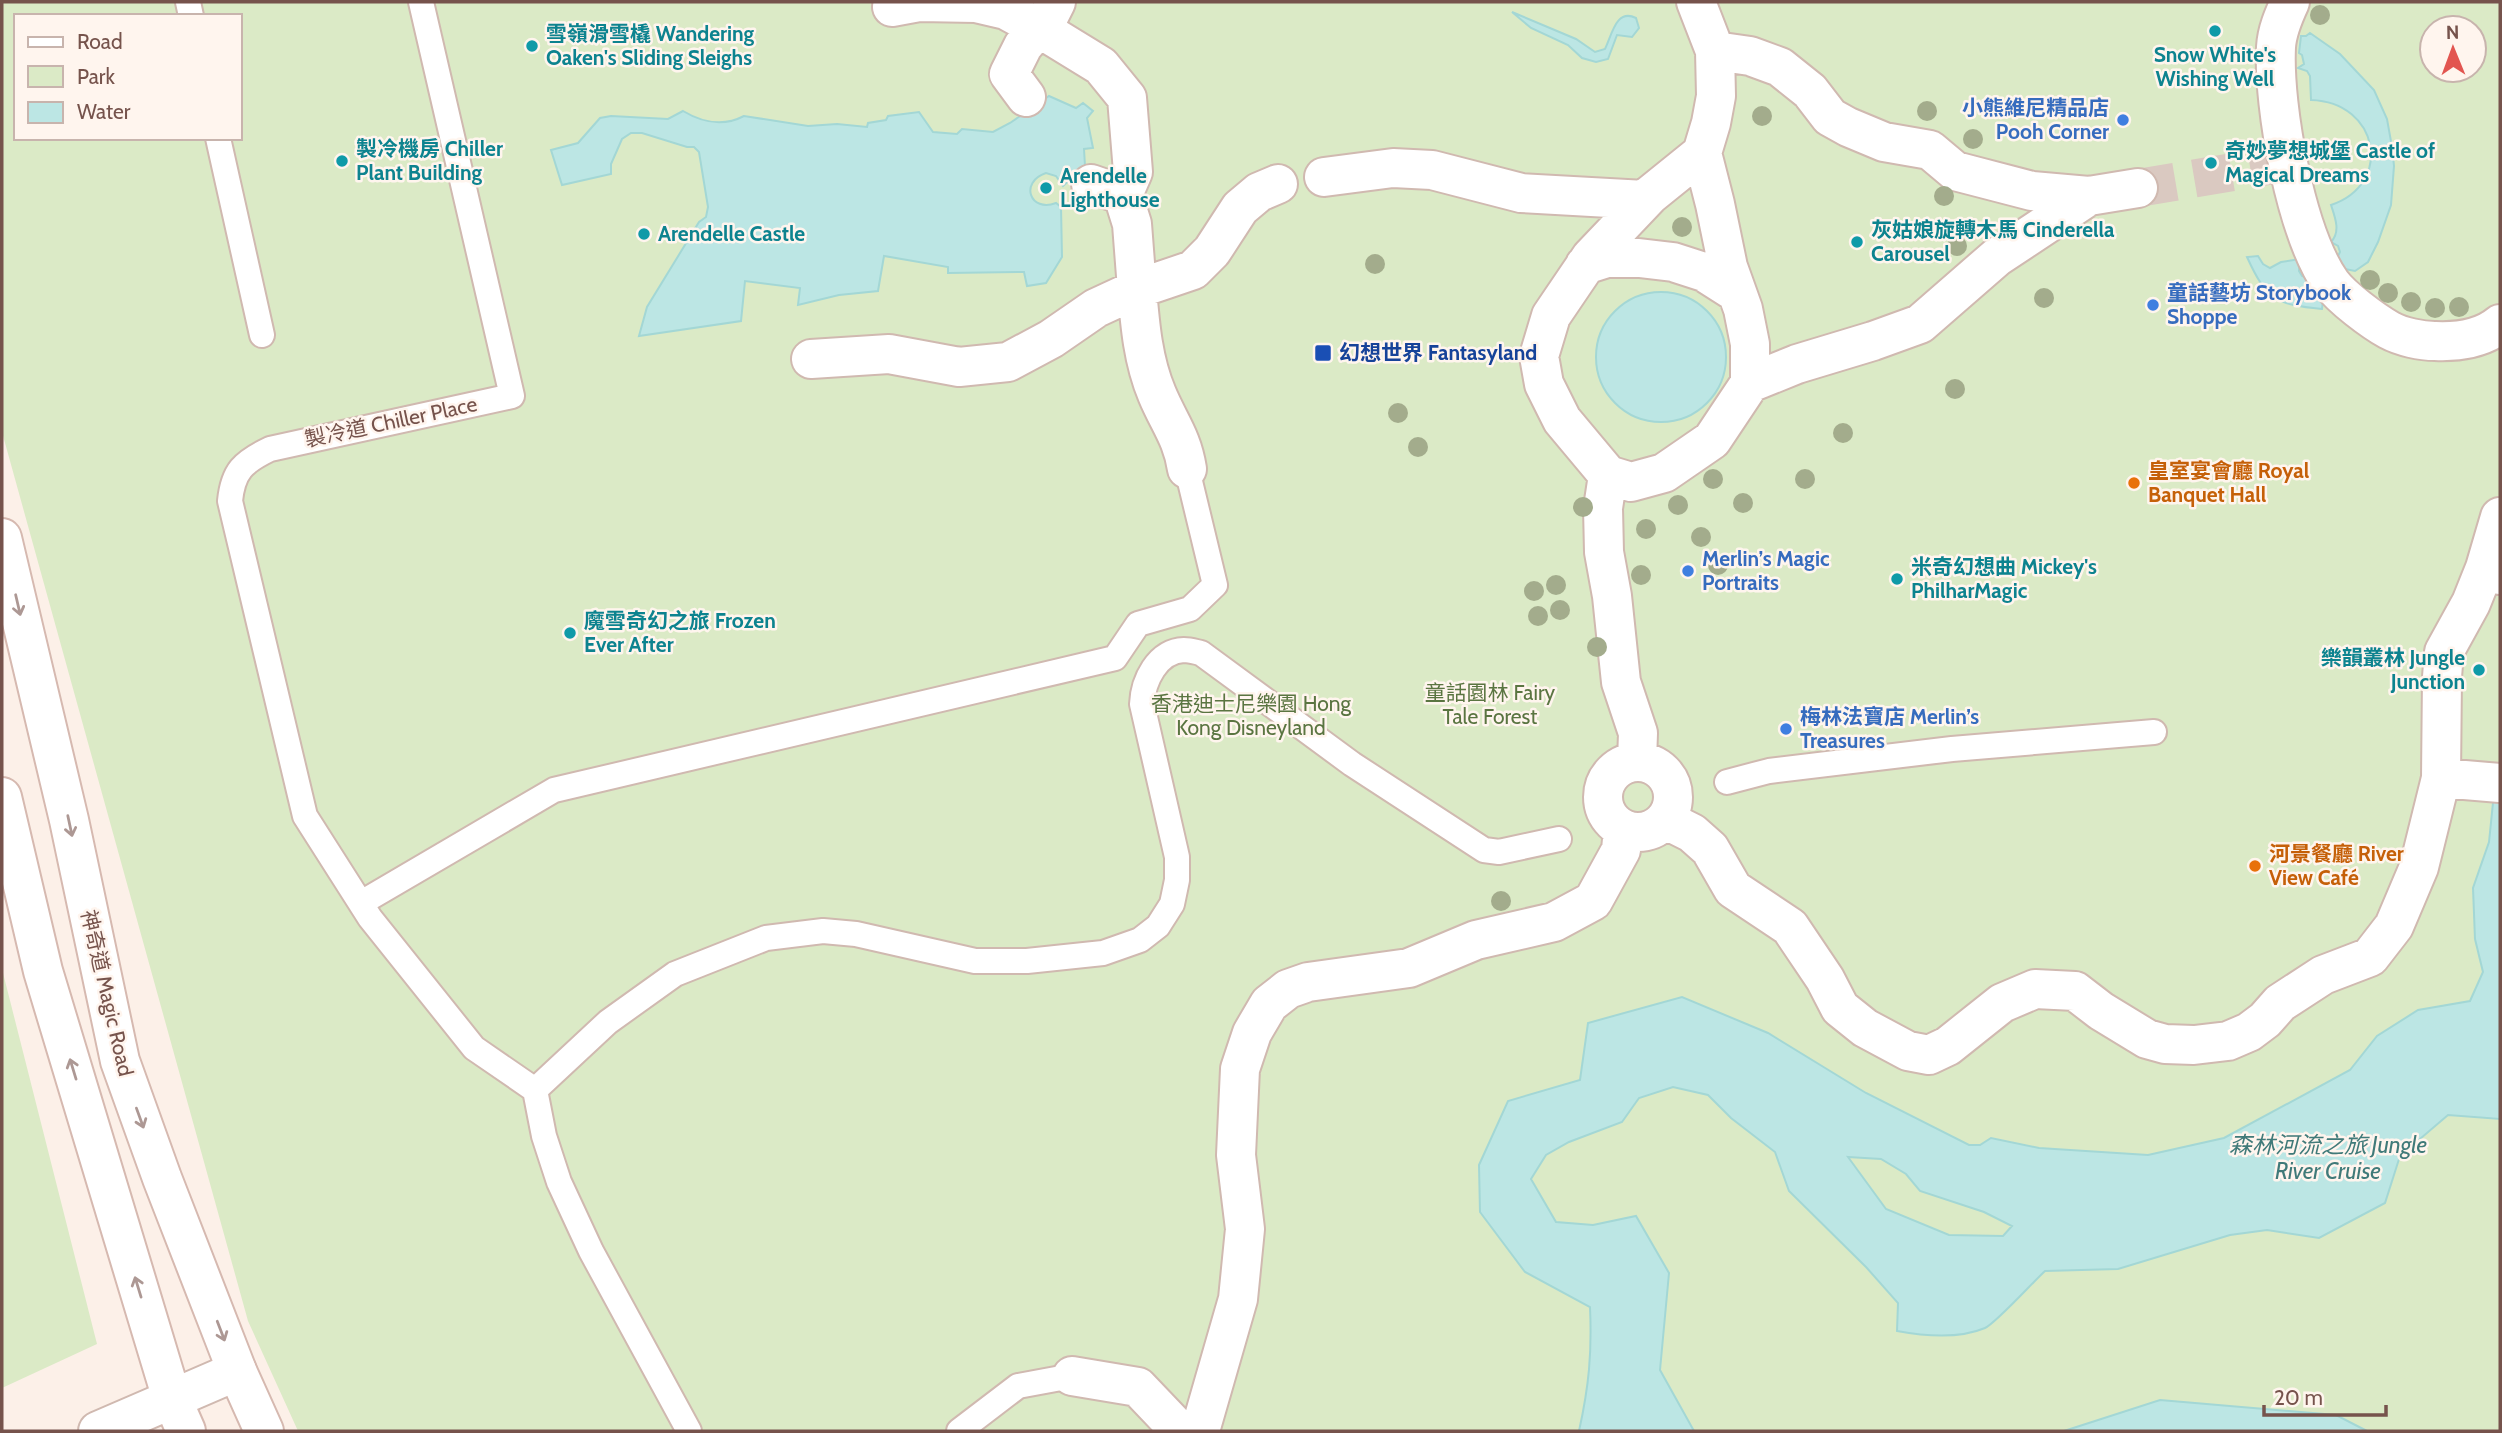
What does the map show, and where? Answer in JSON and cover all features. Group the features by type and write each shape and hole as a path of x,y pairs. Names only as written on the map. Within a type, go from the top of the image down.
{"street":[{"path":"892,7 919,2 976,3 1047,15 1101,66 1127,98 1133,172 1107,190 1132,224 1141,341 1157,393 1183,446 1187,469"},
{"path":"1696,2 1715,51 1716,96 1702,153 1728,267 1751,344 1751,383"},
{"path":"2290,2 2280,23 2276,47 2281,164 2316,255 2332,285 2358,308 2390,330 2425,341 2459,342 2492,331 2500,324"},
{"path":"1026,97 1009,74 1023,46 1047,15"},
{"path":"1715,51 1750,56 1780,67 1810,91 1830,117 1884,142 1930,150 1955,171 2032,191 2089,196 2138,188"},
{"path":"1702,153 1645,200 1585,265 1551,316 1539,356 1545,384 1562,420 1608,475 1631,482 1664,473 1712,440 1751,383 1797,364 1920,324 1997,257 2089,196"},
{"path":"1324,177 1393,168 1432,170 1521,193 1645,200"},
{"path":"811,359 889,354 960,367 1008,362 1051,339 1096,308 1137,289 1193,270 1212,251 1240,208 1259,192 1278,184"},
{"path":"1585,265 1606,258 1673,262 1704,272 1737,293"},
{"path":"1608,475 1603,508 1604,552 1612,596 1621,682 1638,733 1637,761"},
{"path":"1666,820 1692,833 1710,849 1733,889 1790,927 1825,979 1840,1008 1865,1028 1908,1051 1928,1055 1948,1046 2002,1003 2035,989 2076,991 2101,1011 2147,1039 2165,1044 2194,1045 2228,1041 2249,1032 2265,1020 2280,1003 2323,975 2370,957 2394,926 2419,867 2441,778 2441,687 2444,652 2471,603 2493,572 2500,517"},
{"name":"神奇道 Magic Road","path":"2,538 69,820 120,1061 237,1371 264,1431"},
{"path":"1637,761 1660,768 1672,786 1674,798 1666,820 1646,831 1634,832 1613,823 1602,801 1607,778 1615,769 1637,761"},
{"path":"2441,778 2498,783"},
{"path":"2,797 43,971 179,1415"},
{"path":"1200,1431 1238,1299 1245,1229 1236,1155 1240,1069 1251,1033 1269,1004 1288,989 1308,982 1409,968 1476,940 1555,922 1593,901 1621,850 1623,829"},
{"path":"98,1431 179,1415 237,1371"},
{"path":"1072,1376 1138,1387 1180,1431"}],"lane":[{"name":"製冷道 Chiller Place","path":"361,903 304,816 230,501 233,479 252,458 270,449 512,396 421,2"},
{"path":"218,140 262,335"},
{"path":"690,1431 591,1251 564,1193 544,1136 535,1090 474,1048 370,918 361,903 554,790 1115,658 1138,624 1190,609 1215,585 1187,469"},
{"path":"535,1090 608,1022 675,974 766,938 823,931 856,934 975,961 1014,961 1103,953 1140,940 1158,926 1172,904 1177,880 1177,857 1142,704 1143,689 1150,673 1161,660 1183,650 1201,653 1352,764 1484,850 1499,852 1559,839"},
{"path":"1727,782 1769,771 1952,749 2154,732"},
{"path":"959,1431 1018,1385 1072,1376"}],"green space":[{"name":"香港迪士尼樂園 Hong Kong Disneyland","path":"2,2 2500,2 2500,1431 298,1431 248,1321 2,432"},
{"path":"2,969 97,1344 2,1388"}],"water":[{"path":"1512,12 1576,39 1595,52 1605,49 1616,24 1624,17 1636,18 1639,28 1632,37 1617,35 1608,59 1596,62 1582,58 1568,45 1531,28"},
{"path":"2310,33 2340,54 2374,90 2387,119 2394,166 2391,205 2368,262 2355,271 2345,269 2337,258 2340,252 2338,246 2331,242 2336,229 2331,205 2351,195 2364,180 2370,163 2370,145 2364,129 2352,114 2334,104 2311,100 2310,76 2307,71 2298,68 2304,64 2299,53 2301,36"},
{"path":"1049,96 1076,108 1083,103 1093,111 1087,118 1093,148 1084,149 1085,166 1063,186 1056,176 1046,173 1038,177 1030,189 1034,200 1040,204 1056,203 1061,207 1062,257 1046,283 1027,286 1024,272 948,273 948,267 884,256 878,291 839,295 798,305 800,288 745,281 741,321 639,336 647,307 699,222 706,217 708,207 699,152 694,147 642,133 631,133 622,139 611,164 611,174 562,185 551,150 578,143 600,118 611,116 668,119 683,111 713,122 728,122 744,116 808,126 837,124 867,127 868,123 886,120 888,116 919,112 933,132 957,134 962,129 993,132"},
{"path":"2258,256 2263,264 2270,268 2281,262 2300,259 2299,271 2302,276 2308,278 2323,300 2322,309 2294,305 2274,297 2260,282 2247,257"},
{"path":"1661,292 1686,297 1707,311 1721,332 1726,357 1721,382 1707,403 1686,417 1661,422 1636,417 1615,403 1601,382 1596,357 1601,332 1615,311 1636,297"},
{"name":"森林河流之旅 Jungle River Cruise","path":"2500,763 2500,1119 2448,1115 2400,1156 2385,1203 2319,1238 2267,1230 2230,1235 2118,1269 2045,1271 1985,1328 1953,1335 1907,1333 1897,1331 1898,1303 1866,1267 1789,1191 1775,1152 1731,1118 1708,1095 1673,1087 1639,1098 1622,1122 1569,1142 1546,1155 1531,1179 1556,1222 1593,1225 1636,1216 1669,1273 1660,1370 1694,1431 1579,1431 1589,1369 1590,1307 1525,1272 1480,1212 1479,1165 1508,1101 1580,1080 1588,1023 1682,997 1768,1033 1866,1093 1969,1145 1980,1145 1991,1138 2039,1148 2148,1155 2224,1138 2350,1070 2377,1036 2418,1010 2470,1001 2483,972 2475,939 2473,888 2489,842 2495,783","holes":["1848,1157 1881,1159 1906,1174 1920,1191 1984,1212 2012,1226 2003,1236 1949,1235 1886,1209"]},
{"path":"2160,1400 2336,1415 2367,1431 2064,1431"}],"tunnel":[{"path":"2138,188 2274,165"}],"place":[{"name":"Snow White's Wishing Well","path":"2215,31"},
{"name":"雪嶺滑雪橇 Wandering Oaken's Sliding Sleighs","path":"532,46"},
{"name":"小熊維尼精品店 Pooh Corner","path":"2123,120"},
{"name":"製冷機房 Chiller Plant Building","path":"342,161"},
{"name":"奇妙夢想城堡 Castle of Magical Dreams","path":"2211,163"},
{"name":"Arendelle Lighthouse","path":"1046,188"},
{"name":"Arendelle Castle","path":"644,234"},
{"name":"灰姑娘旋轉木馬 Cinderella Carousel","path":"1857,242"},
{"name":"童話藝坊 Storybook Shoppe","path":"2153,305"},
{"name":"幻想世界 Fantasyland","path":"1323,353"},
{"name":"皇室宴會廳 Royal Banquet Hall","path":"2134,483"},
{"name":"Merlin’s Magic Portraits","path":"1688,571"},
{"name":"米奇幻想曲 Mickey's PhilharMagic","path":"1897,579"},
{"name":"魔雪奇幻之旅 Frozen Ever After","path":"570,633"},
{"name":"樂韻叢林 Jungle Junction","path":"2479,670"},
{"name":"梅林法寶店 Merlin’s Treasures","path":"1786,729"},
{"name":"河景餐廳 River View Café","path":"2255,866"}],"park label":[{"name":"童話園林 Fairy Tale Forest","path":"1490,705"}]}
